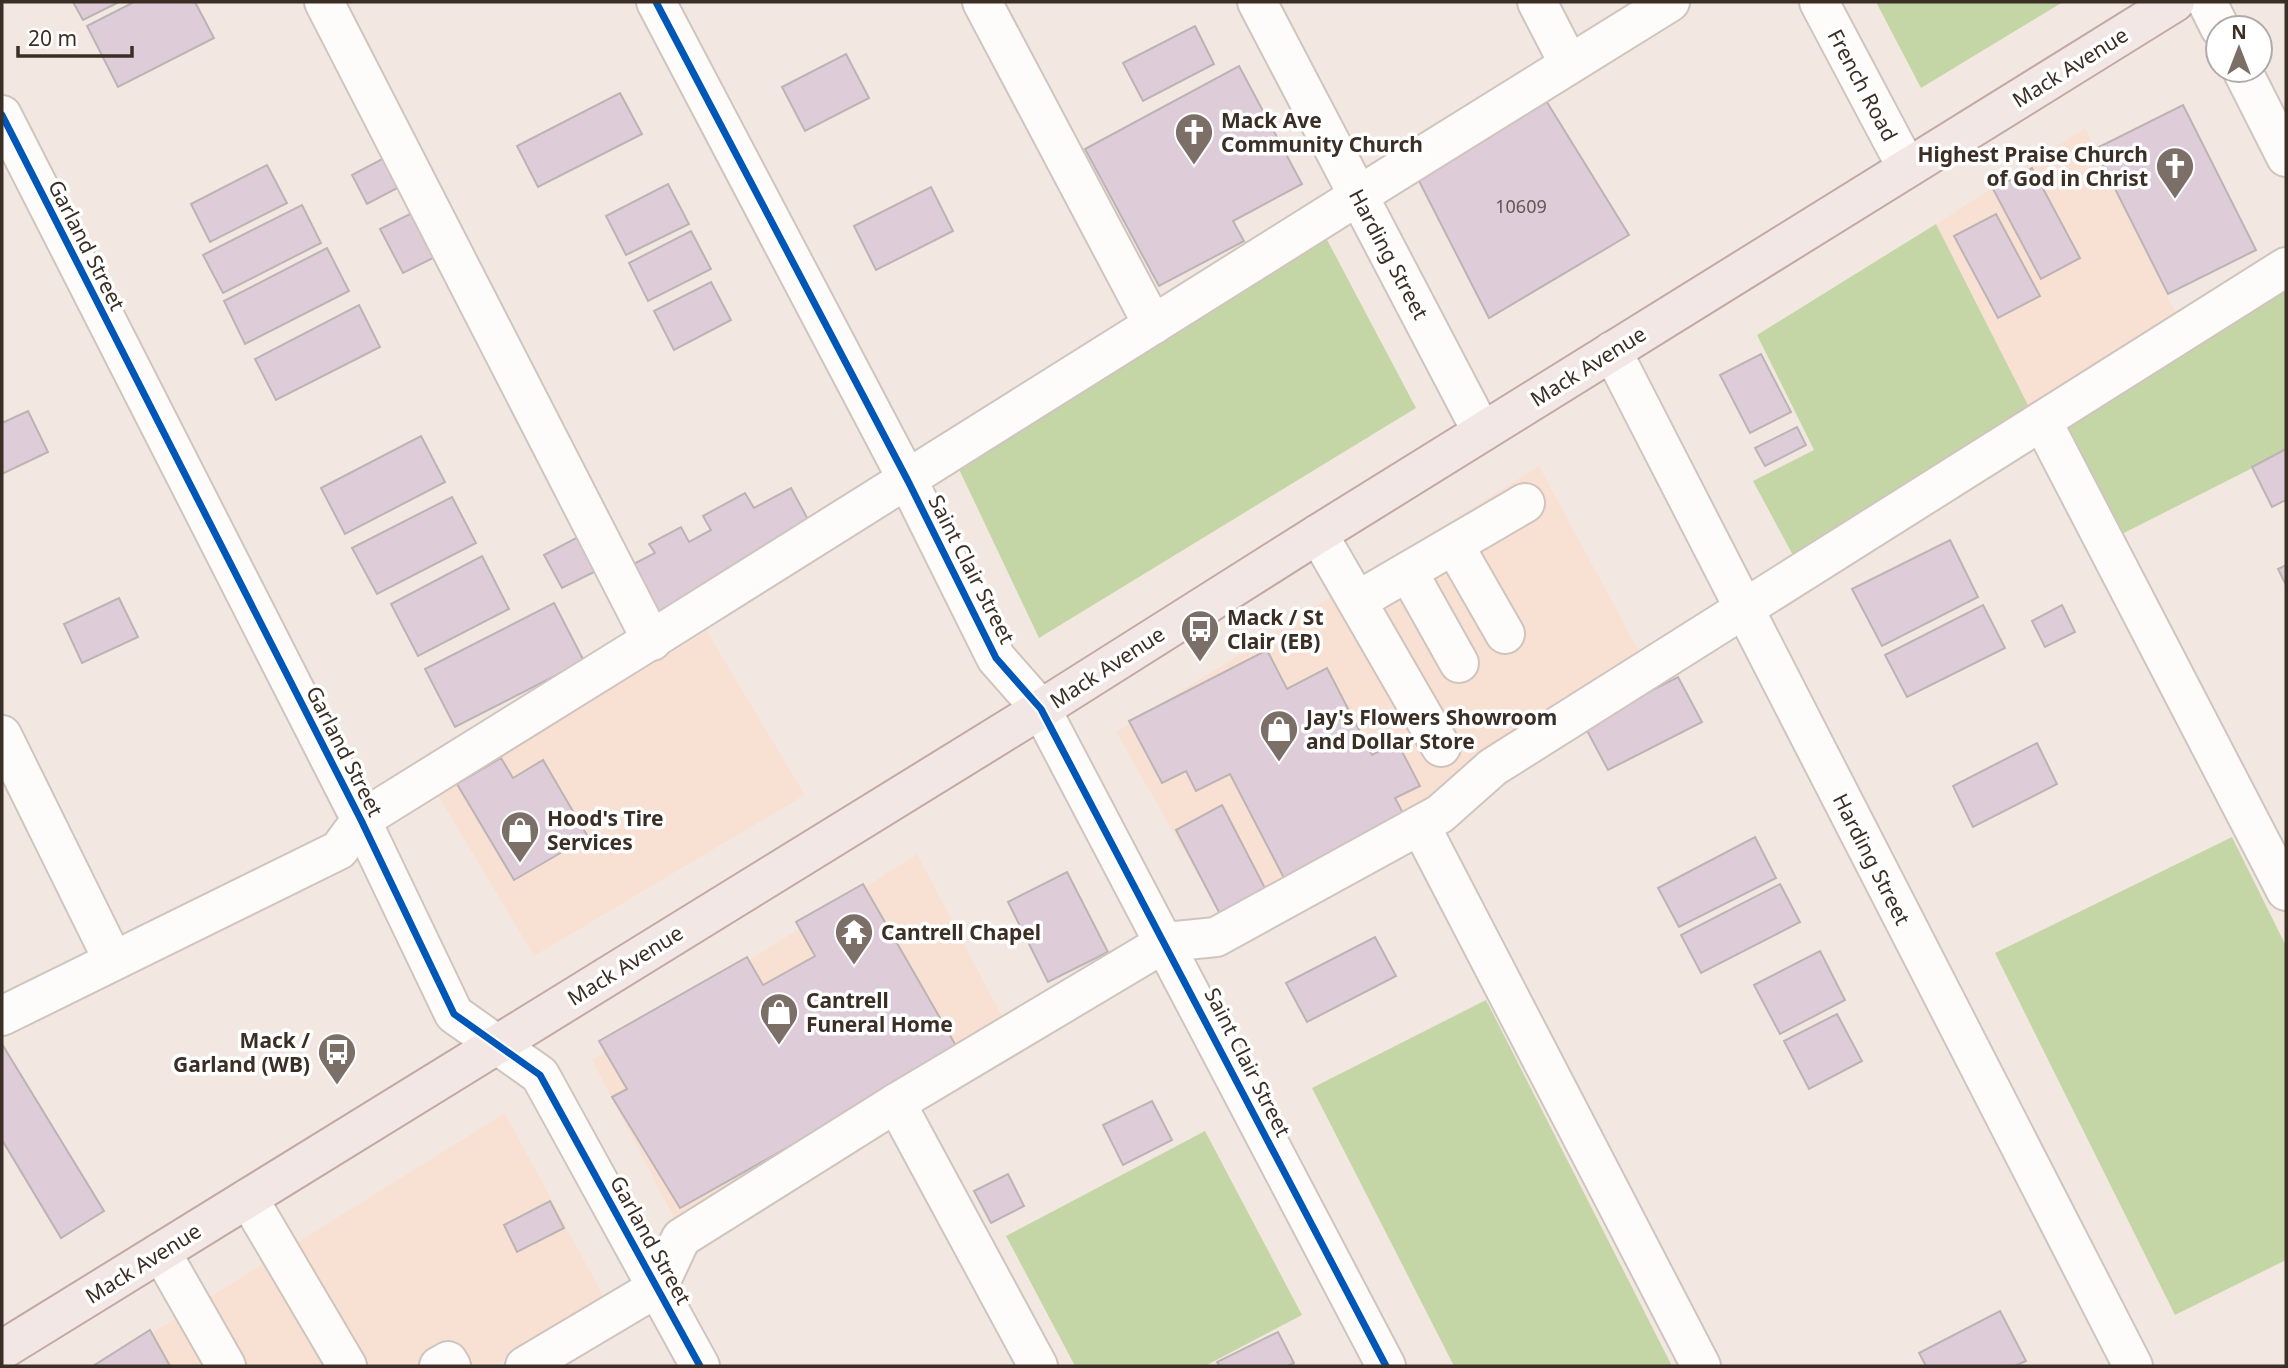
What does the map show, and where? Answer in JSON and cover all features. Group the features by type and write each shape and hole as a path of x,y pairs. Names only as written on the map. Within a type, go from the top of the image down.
{"main road":[{"name":"Mack Avenue","path":"2,1350 1041,709 2175,2"}],"street":[{"path":"324,2 652,641"},
{"name":"Saint Clair Street","path":"656,2 908,481 996,658 1041,709 1166,942 1386,1366"},
{"path":"982,2 1153,325"},
{"name":"Harding Street","path":"1256,2 1482,432"},
{"path":"1537,2 1569,64"},
{"path":"2,1016 339,850 361,820 652,641 1358,195 1670,2"},
{"name":"French Road","path":"1819,2 1907,168"},
{"path":"2249,84 2286,157"},
{"name":"Garland Street","path":"2,115 361,820 454,1014 499,1043 540,1075 700,1366"},
{"path":"525,1366 658,1287 681,1238 896,1103 1166,942 1216,937 1440,814 1493,767 2286,267"},
{"name":"Harding Street","path":"1612,351 2133,1366"},
{"path":"2042,421 2286,891"},
{"path":"1359,600 1525,503"},
{"path":"1318,534 1359,600 1441,747"},
{"path":"1454,545 1505,634"},
{"path":"1408,572 1459,663"},
{"path":"2,735 113,960"},
{"path":"1420,825 1702,1366"},
{"path":"896,1103 1038,1366"},
{"path":"248,1198 346,1366"},
{"path":"162,1252 226,1366"},
{"path":"439,1366 448,1361 451,1366"}],"shaded area":[{"path":"2085,128 2178,318 2031,411 1936,224"},
{"path":"1539,466 1641,655 1440,804 1226,924 1116,732"},
{"path":"707,631 805,795 534,956 436,792"},
{"name":"Cantrell Funeral Home","path":"917,854 1005,1022 675,1220 592,1060"},
{"path":"505,1113 607,1303 492,1366 99,1366"}],"green space":[{"path":"1876,2 2063,2 1921,88"},
{"path":"1936,224 2031,411 1795,559 1753,481 1814,450 1757,335"},
{"path":"1324,234 1416,408 1039,638 957,465"},
{"path":"2286,291 2286,451 2120,535 2063,429"},
{"path":"2232,837 2286,946 2286,1260 2175,1315 1995,953"},
{"path":"1486,1000 1672,1366 1454,1366 1312,1088"},
{"path":"1205,1131 1302,1315 1205,1366 1075,1366 1006,1236"}],"building":[{"path":"73,2 119,2 83,20"},
{"path":"134,2 195,2 214,38 118,87 87,26"},
{"path":"1195,26 1214,64 1143,101 1123,63"},
{"path":"846,54 869,98 805,131 782,87"},
{"name":"Mack Ave Community Church","path":"1239,66 1302,184 1233,221 1244,241 1159,286 1085,149"},
{"path":"620,93 642,134 538,187 517,146"},
{"path":"1545,99 1629,235 1489,318 1417,177"},
{"name":"Highest Praise Church of God in Christ","path":"2183,105 2256,250 2168,294 2095,149"},
{"path":"384,158 399,187 367,204 352,175"},
{"path":"267,165 287,203 210,242 191,204"},
{"path":"2032,168 2080,258 2041,279 1993,189"},
{"path":"668,184 689,224 626,255 606,216"},
{"path":"931,187 953,231 876,270 854,226"},
{"path":"302,205 321,243 223,293 203,255"},
{"path":"414,212 437,256 403,273 380,229"},
{"path":"1996,214 2040,296 1998,318 1954,236"},
{"path":"691,231 711,269 648,301 629,263"},
{"path":"327,248 349,291 245,344 224,301"},
{"path":"711,282 731,320 674,350 654,311"},
{"path":"359,305 380,347 276,400 255,359"},
{"path":"1761,354 1791,412 1750,433 1720,375"},
{"path":"28,411 48,452 2,474 2,423"},
{"path":"1797,427 1806,445 1765,466 1755,448"},
{"path":"421,436 445,482 345,534 321,488"},
{"path":"2286,449 2286,500 2272,507 2252,467"},
{"path":"791,488 812,527 656,613 630,566 655,553 649,544 681,527 689,542 711,530 703,516 745,493 754,508"},
{"path":"452,497 476,543 377,594 352,548"},
{"path":"578,537 596,571 562,588 544,555"},
{"path":"1950,540 1978,597 1882,646 1852,589"},
{"path":"482,556 509,609 418,656 391,604"},
{"path":"2286,565 2286,585 2278,569"},
{"path":"119,598 138,637 82,663 64,624"},
{"path":"554,603 584,661 455,727 425,669"},
{"path":"1983,605 2005,648 1907,697 1885,655"},
{"path":"2062,605 2075,632 2045,647 2032,621"},
{"name":"Jay's Flowers Showroom and Dollar Store","path":"1267,650 1287,689 1327,668 1372,755 1397,742 1420,786 1395,798 1404,815 1284,878 1230,774 1196,791 1186,771 1162,783 1129,721"},
{"path":"1678,677 1702,722 1608,770 1584,725"},
{"path":"2037,743 2057,784 1973,827 1953,786"},
{"path":"501,758 513,778 543,760 588,837 514,880 457,784"},
{"path":"1222,805 1267,892 1221,916 1176,830"},
{"path":"1755,837 1776,878 1679,927 1658,888"},
{"path":"1067,872 1108,952 1048,982 1008,902"},
{"name":"Cantrell Funeral Home","path":"863,884 959,1051 680,1208 612,1097 627,1089 599,1041 747,957 763,985 815,956 796,922"},
{"path":"1780,884 1800,922 1701,973 1681,935"},
{"path":"1375,937 1396,976 1307,1022 1286,983"},
{"path":"1820,951 1845,1000 1780,1034 1754,985"},
{"path":"1837,1014 1862,1061 1809,1089 1784,1041"},
{"path":"2,1044 104,1211 61,1238 2,1140"},
{"path":"1152,1101 1172,1140 1123,1165 1103,1125"},
{"path":"1008,1174 1024,1206 991,1223 974,1191"},
{"path":"550,1201 564,1228 517,1252 504,1225"},
{"path":"2000,1311 2026,1361 2015,1366 1926,1366 1919,1353"},
{"path":"150,1330 170,1366 93,1366"},
{"path":"1278,1332 1294,1363 1288,1366 1220,1366 1217,1362"}],"cycle path":[{"path":"656,2 908,481 996,658 1041,709 1386,1366"},
{"path":"2,115 361,820 454,1014 540,1075 700,1366"}],"place":[{"name":"Mack Ave Community Church","path":"1194,166"},
{"name":"Highest Praise Church of God in Christ","path":"2175,200"},
{"name":"Mack / St Clair (EB)","path":"1200,663"},
{"name":"Jay's Flowers Showroom and Dollar Store","path":"1279,763"},
{"name":"Hood's Tire Services","path":"520,864"},
{"name":"Cantrell Chapel","path":"854,966"},
{"name":"Cantrell Funeral Home","path":"779,1046"},
{"name":"Mack / Garland (WB)","path":"337,1086"}]}
